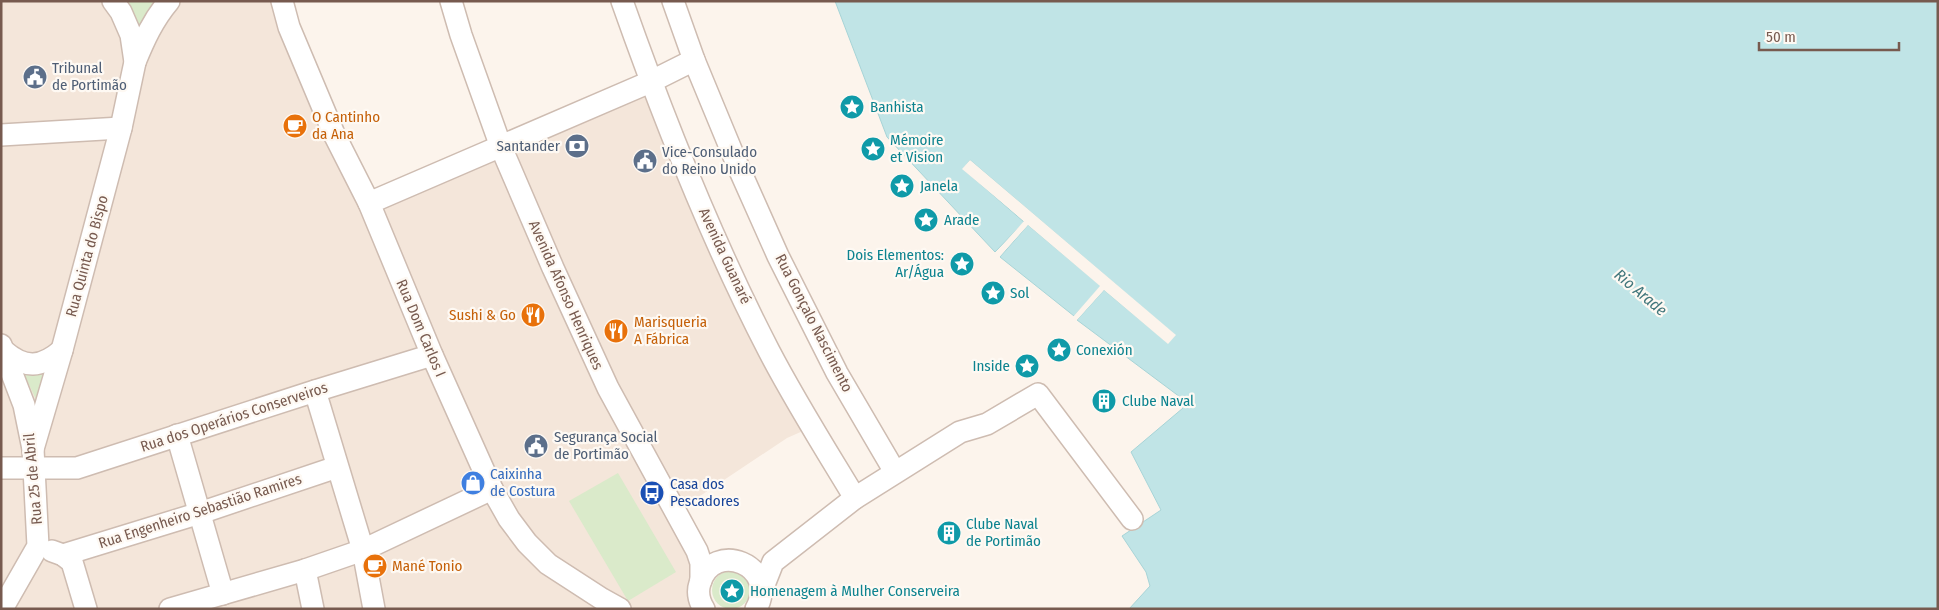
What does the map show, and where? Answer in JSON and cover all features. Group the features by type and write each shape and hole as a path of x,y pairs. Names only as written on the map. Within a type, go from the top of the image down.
{"street":[{"name":"Rua Quinta do Bispo","path":"113,1 121,12 131,35 135,62"},
{"name":"Rua Quinta do Bispo","path":"34,458 121,128 135,62 148,30 159,12 169,1"},
{"name":"Rua Dom Carlos I","path":"282,1 289,26 334,134 369,203 432,355 492,489 509,519 527,543 548,564 620,609"},
{"name":"Avenida Afonso Henriques","path":"451,1 461,35 501,147 608,388 697,551 701,563 699,592 704,609"},
{"name":"Avenida Guanaré","path":"622,1 650,82 713,234 769,351 855,498"},
{"name":"Rua Gonçalo Nascimento","path":"673,1 694,60 778,256 838,373 895,472"},
{"path":"369,203 650,82 694,60"},
{"path":"1,135 121,128"},
{"path":"2,348 16,361 27,364 41,364 52,359 62,350"},
{"name":"Rua 25 de Abril","path":"2,348 24,405 34,458 38,546 2,609"},
{"name":"Rua dos Operários Conserveiros","path":"1,468 34,458 77,468 432,355"},
{"path":"315,391 363,550 374,609"},
{"path":"759,603 773,562 855,498 960,432 987,424 1038,394 1132,519"},
{"path":"177,435 223,594"},
{"name":"Rua Engenheiro Sebastião Ramires","path":"62,555 200,513 337,466"},
{"path":"170,609 305,570 363,550 492,489"},
{"path":"38,546 62,555 72,562 86,609"},
{"path":"701,580 719,562 732,560 745,564 759,578 759,603"},
{"path":"305,570 313,609"}],"shaded area":[{"path":"1,1 282,1 370,198 650,82 812,427 787,438 697,498 675,510 706,609 1,609"}],"green space":[{"path":"123,1 159,1 138,30"},
{"path":"23,372 46,374 40,408"},
{"path":"618,473 676,572 628,601 569,501"},
{"path":"731,571 744,577 750,590 744,603 731,609 718,603 712,590 718,577"}],"water":[{"name":"Rio Arade","path":"835,1 1938,1 1938,609 1129,609 1150,586 1146,572 1122,536 1161,510 1131,452 1183,408 1180,397 1077,320 1104,290 1168,343 1175,335 970,160 963,169 1024,222 995,252 887,137"},
{"path":"1028,225 1101,286 1074,316 1000,257"}],"pier":[{"path":"970,160 1176,335 1168,344 1104,290 1076,321 1075,318 1072,318 1100,286 1028,225 998,258 998,255 1026,223 1029,223 1102,284 1103,287 1099,291 1106,287 1168,340 1172,335 970,164 966,168 1026,221 994,255 1024,221 962,169"}],"place":[{"name":"Tribunal de Portimão","path":"35,77"},
{"name":"Banhista","path":"852,107"},
{"name":"O Cantinho da Ana","path":"295,126"},
{"name":"Santander","path":"577,146"},
{"name":"Mémoire et Vision","path":"873,149"},
{"name":"Vice-Consulado do Reino Unido","path":"645,161"},
{"name":"Janela","path":"902,186"},
{"name":"Arade","path":"926,220"},
{"name":"Dois Elementos: Ar/Água","path":"962,264"},
{"name":"Sol","path":"993,293"},
{"name":"Sushi & Go","path":"533,315"},
{"name":"Marisqueria A Fábrica","path":"616,331"},
{"name":"Conexión","path":"1059,350"},
{"name":"Inside","path":"1027,366"},
{"name":"Clube Naval","path":"1104,401"},
{"name":"Segurança Social de Portimão","path":"536,446"},
{"name":"Caixinha de Costura","path":"473,483"},
{"name":"Casa dos Pescadores","path":"652,493"},
{"name":"Clube Naval de Portimão","path":"949,533"},
{"name":"Mané Tonio","path":"375,566"},
{"name":"Homenagem à Mulher Conserveira","path":"732,591"}]}
